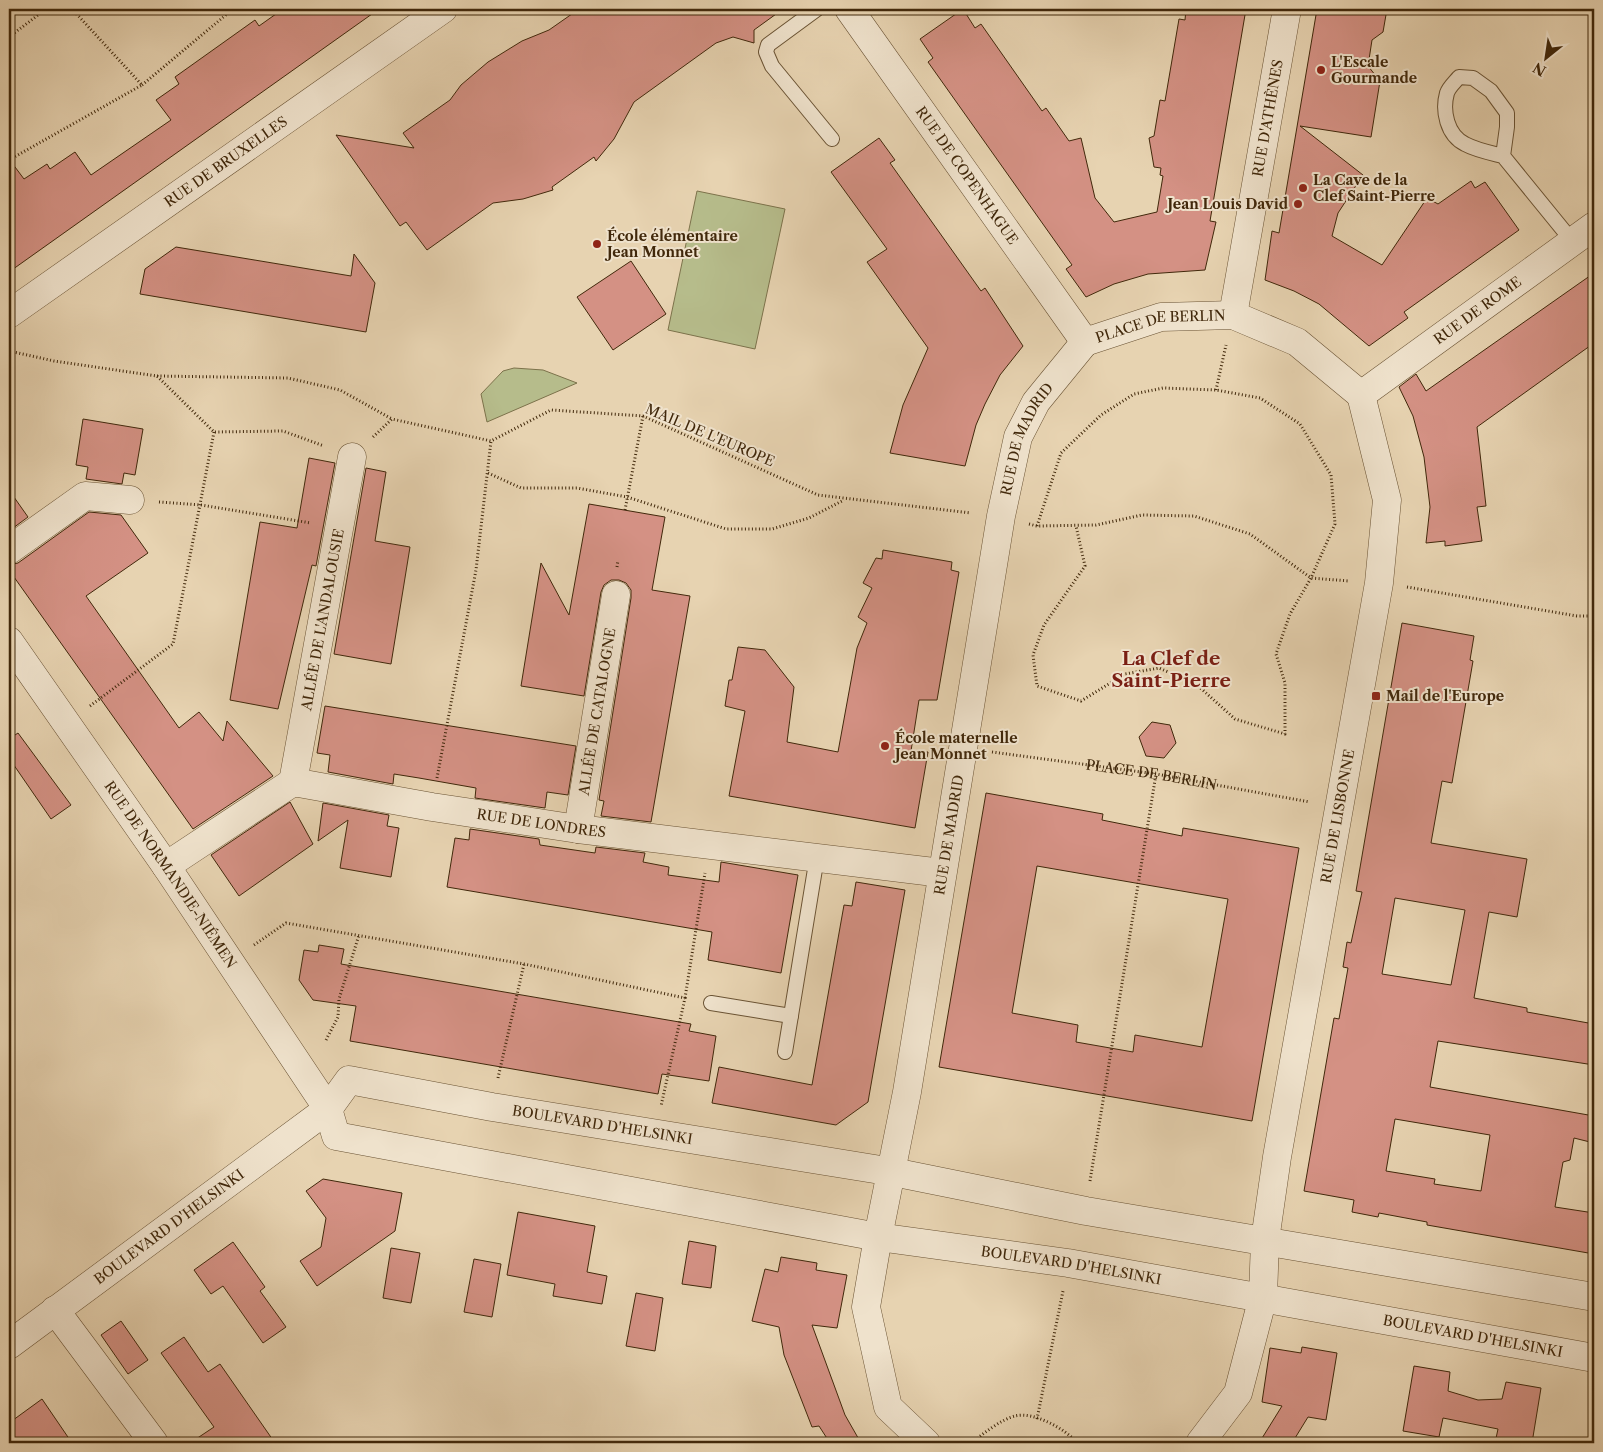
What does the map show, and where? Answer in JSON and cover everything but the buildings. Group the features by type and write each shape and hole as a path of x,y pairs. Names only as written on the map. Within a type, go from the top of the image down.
{"street":[{"name":"RUE DE BRUXELLES","path":"9,314 443,9"},
{"name":"RUE DE COPENHAGUE","path":"849,9 1085,342"},
{"name":"RUE D'ATHÈNES","path":"1233,315 1287,9"},
{"name":"RUE DE ROME","path":"1362,395 1584,234"},
{"name":"PLACE DE BERLIN","path":"1085,342 1161,316 1233,315 1297,342 1362,395"},
{"name":"RUE DE MADRID","path":"892,1172 964,748 1001,516 1018,437 1036,402 1085,342"},
{"name":"RUE DE LISBONNE","path":"1265,1240 1338,807 1379,583 1387,500 1362,395"},
{"name":"ALLÉE DE L'ANDALOUSIE","path":"293,782 352,457"},
{"path":"9,550 85,496 130,500"},
{"name":"ALLÉE DE CATALOGNE","path":"578,829 616,595"},
{"name":"RUE DE NORMANDIE-NIÉMEN","path":"9,641 166,866 328,1109"},
{"name":"RUE DE LONDRES","path":"293,782 432,807 578,829 942,873"},
{"path":"166,866 293,782"},
{"name":"BOULEVARD D'HELSINKI","path":"9,1345 328,1109 350,1080 492,1108 892,1172 1086,1211 1594,1297"},
{"name":"BOULEVARD D'HELSINKI","path":"328,1109 336,1136 878,1237 1068,1263 1594,1358"},
{"path":"892,1172 866,1307 888,1407 926,1443"},
{"path":"1200,1443 1238,1392 1263,1297 1265,1240"},
{"path":"55,1310 154,1443"}],"lane":[{"path":"817,9 768,45 766,52 772,66 832,139"},
{"path":"1503,156 1507,113 1490,91 1473,78 1459,77 1448,91 1445,109 1448,126 1456,138 1466,145 1503,156 1584,234"},
{"path":"785,1052 817,857"},
{"path":"711,1002 790,1016"}],"path":[{"path":"9,37 46,9"},
{"path":"72,9 142,85"},
{"path":"9,160 142,85 233,9"},
{"path":"1216,390 1233,315"},
{"path":"9,351 54,361 157,376 288,378 340,390 392,419 492,441 476,570 432,807"},
{"path":"157,376 214,432 283,431 352,457 392,419"},
{"path":"1037,526 1061,452 1101,415 1134,394 1163,388 1216,390 1260,398 1300,424 1331,474 1335,524 1311,578 1290,614 1276,654 1284,683 1285,734 1234,719 1196,684 1160,668 1125,674 1081,701 1037,686 1033,655 1044,625 1085,566 1076,525"},
{"name":"MAIL DE L'EUROPE","path":"492,441 551,410 642,416 818,495 844,500 1001,516 1037,526 1096,525 1142,515 1194,516 1250,534 1311,578"},
{"path":"625,510 642,416"},
{"path":"67,722 173,644 214,432"},
{"path":"488,473 521,488 577,488 627,496 726,529 772,529 809,518 844,500"},
{"path":"130,500 201,505 339,528"},
{"path":"1311,578 1379,583 1577,616 1594,616"},
{"name":"PLACE DE BERLIN","path":"964,748 1156,774 1338,807"},
{"path":"1086,1211 1156,774"},
{"path":"655,1133 685,998 709,846"},
{"path":"231,962 286,923 524,964 685,998"},
{"path":"326,1040 338,1017 339,999 359,935"},
{"path":"492,1108 524,964"},
{"path":"1037,1419 1057,1321"},
{"path":"972,1443 982,1434 1016,1415 1049,1421 1077,1443"}],"green space":[{"path":"697,191 785,209 755,349 668,330"},
{"path":"514,368 543,370 577,383 487,422 481,394 503,371"}],"place":[{"name":"L'Escale Gourmande","path":"1321,70"},
{"name":"La Cave de la Clef Saint-Pierre","path":"1303,188"},
{"name":"Jean Louis David","path":"1298,204"},
{"name":"École élémentaire Jean Monnet","path":"597,244"},
{"name":"Mail de l'Europe","path":"1376,696"},
{"name":"École maternelle Jean Monnet","path":"885,746"}],"district":[{"name":"La Clef de Saint-Pierre","path":"1171,669"}]}
